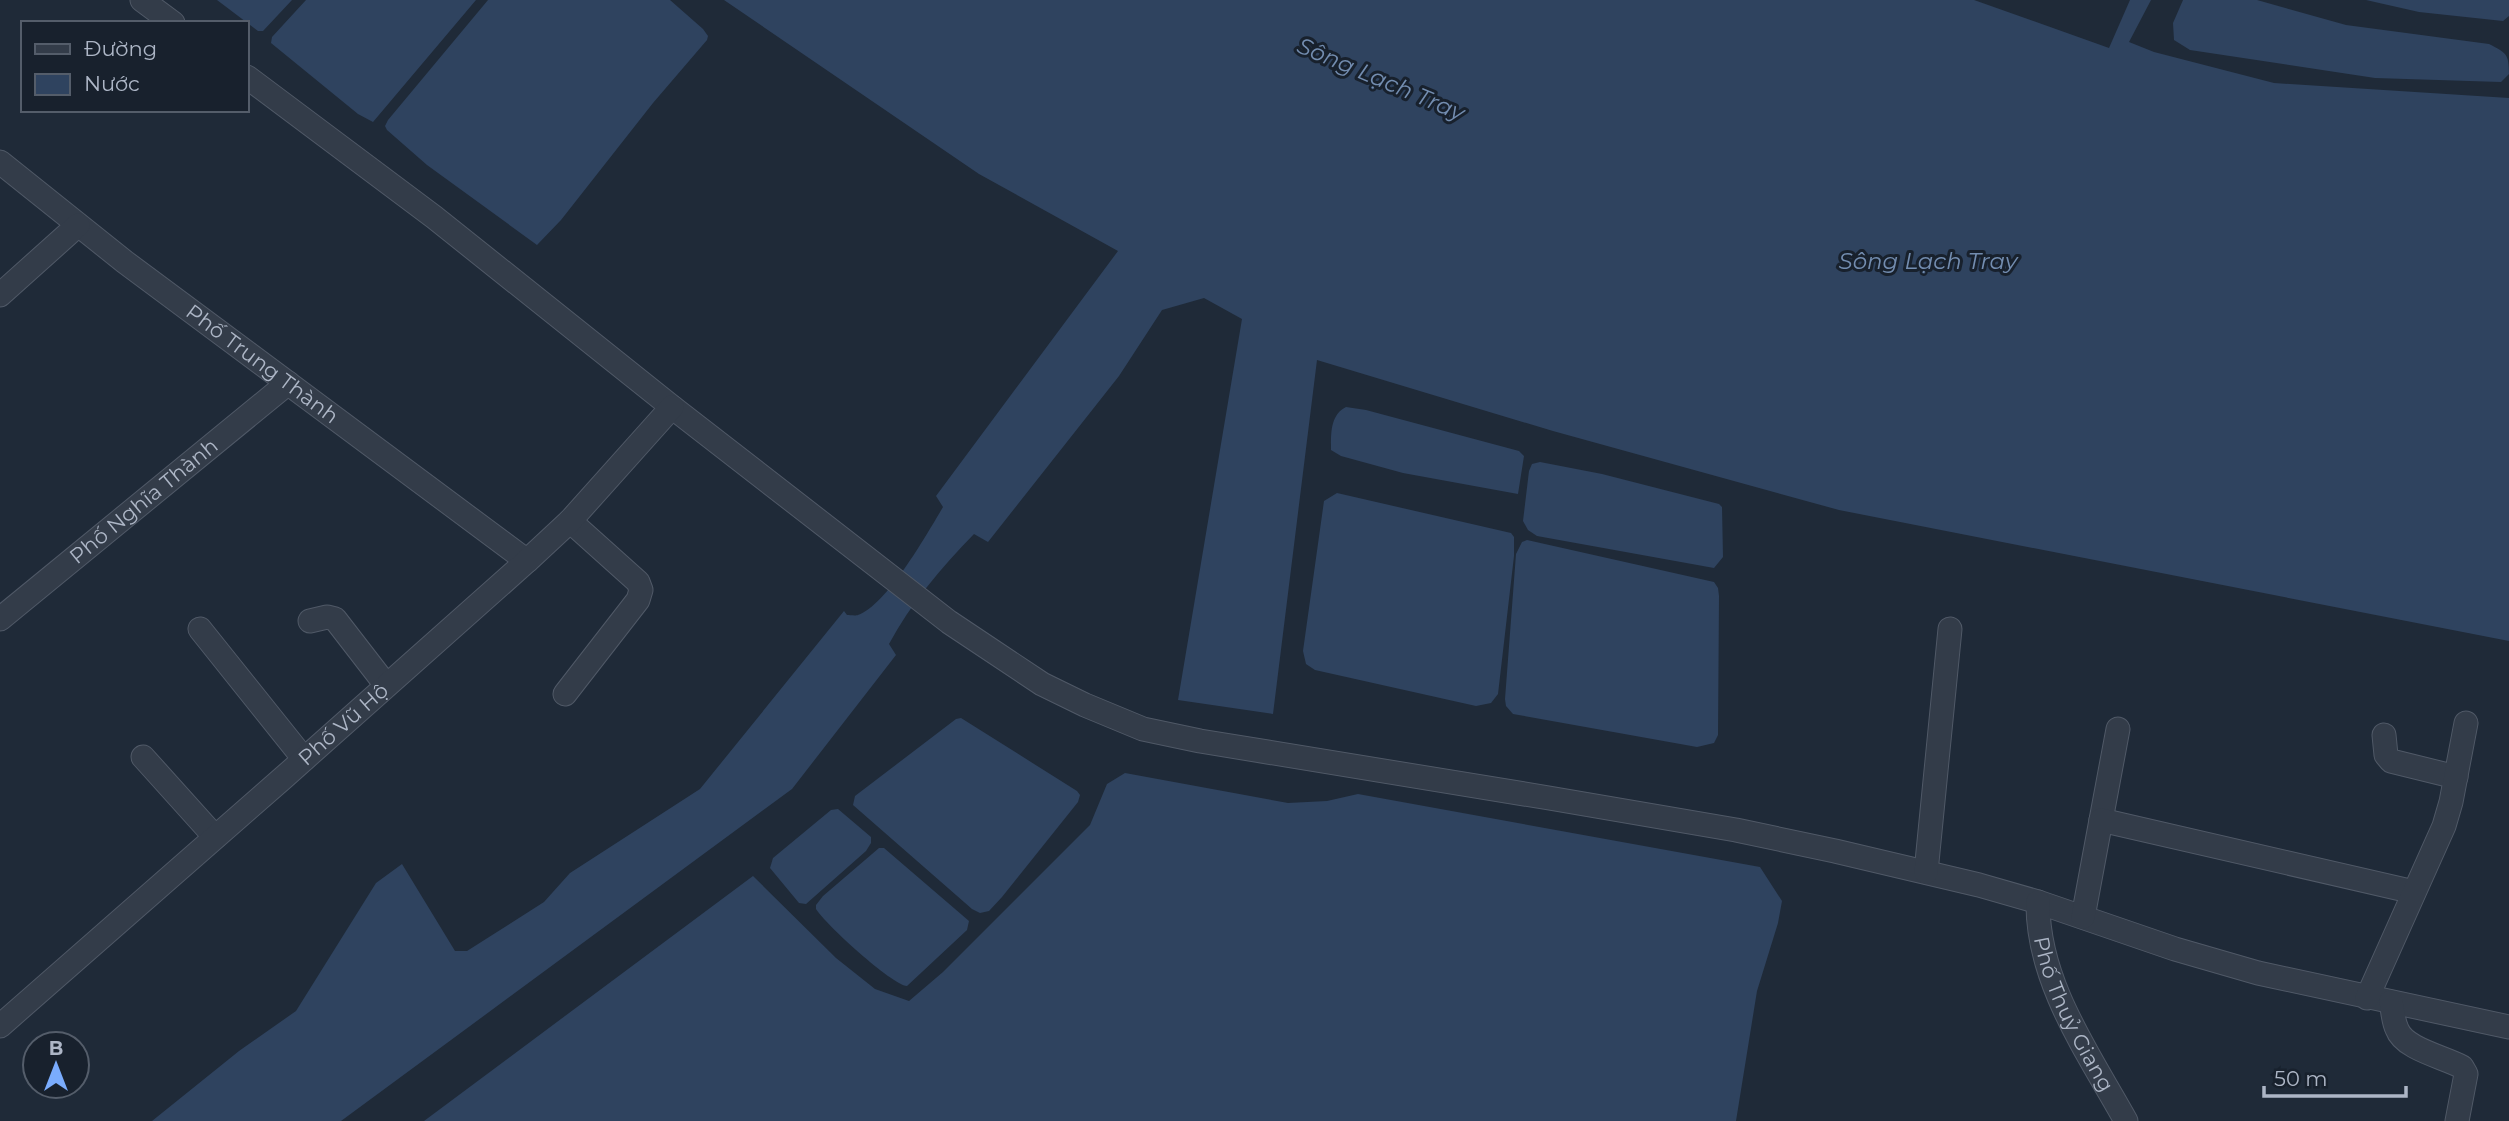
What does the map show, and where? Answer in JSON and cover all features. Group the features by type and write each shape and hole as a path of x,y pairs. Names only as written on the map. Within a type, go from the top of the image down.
{"street":[{"path":"142,0 170,21"},
{"path":"248,78 433,217 949,622 1042,684 1085,705 1143,729 1736,830 1926,872 2038,902 2175,949 2258,973 2509,1027"},
{"name":"Phố Trung Thành","path":"0,162 78,225 288,383 533,555"},
{"path":"0,295 78,225"},
{"name":"Phố Nghĩa Thành","path":"0,619 288,383"},
{"name":"Phố Vũ Hộ","path":"0,1026 467,616 568,522 672,407"},
{"path":"565,694 638,600 641,590 638,582 568,522"},
{"path":"310,621 327,617 335,620 386,685"},
{"path":"200,629 304,759"},
{"path":"1926,872 1950,629"},
{"path":"2367,998 2444,826 2466,723"},
{"path":"2083,917 2118,729"},
{"path":"2384,735 2386,755 2391,761 2456,777"},
{"path":"143,757 215,837"},
{"path":"2101,820 2414,892"},
{"name":"Phố Thuỷ Giang","path":"2038,902 2037,923 2041,943 2064,1007 2126,1121"},
{"path":"2391,1002 2396,1028 2401,1037 2411,1045 2462,1068 2466,1074 2457,1121"}],"water":[{"path":"217,0 292,0 263,31 258,31"},
{"path":"306,0 476,0 373,122 358,114 271,43 272,37"},
{"path":"488,0 670,0 708,36 561,220 537,245 427,165 385,126"},
{"name":"Sông Lạch Tray","path":"724,0 1974,0 2109,48 2130,0 2151,0 2129,42 2154,52 2274,83 2509,98 2509,641 1839,510 1553,431 1317,360 1273,714 1178,700 1242,319 1204,298 1162,310 1119,376 988,542 974,534 938,573 907,614 889,644 896,655 792,789 341,1121 152,1121 239,1051 296,1011 376,883 402,864 455,951 467,951 544,902 570,873 700,789 844,611 847,615 858,615 869,609 893,584 943,507 936,496 1118,251 979,174"},
{"path":"2183,0 2257,0 2346,25 2489,44 2505,54 2509,74 2501,82 2375,78 2190,50 2174,40 2173,23"},
{"path":"2366,0 2509,0 2509,16 2503,21 2419,12"},
{"path":"1346,407 1519,451 1524,456 1518,494 1403,473 1341,456 1331,450 1332,431 1334,420"},
{"path":"1540,462 1602,474 1719,504 1722,507 1723,557 1714,568 1537,536 1528,530 1523,521 1529,471 1532,464"},
{"path":"1337,493 1511,533 1514,537 1498,694 1491,703 1476,706 1315,670 1306,664 1303,651 1324,501"},
{"path":"1527,540 1714,582 1719,596 1718,735 1714,743 1697,747 1513,714 1506,706 1505,699 1516,554 1522,542"},
{"path":"961,718 1080,795 1078,802 1002,897 989,911 980,913 972,909 853,805 855,796 956,719"},
{"path":"1125,773 1288,803 1327,801 1358,794 1760,867 1782,901 1757,991 1736,1121 424,1121 753,876 836,958 875,989 909,1001 943,972 1090,825 1107,784"},
{"path":"838,809 871,837 871,843 866,851 806,904 799,903 770,868 773,858 831,810"},
{"path":"879,848 884,848 969,921 967,930 907,986 888,976 859,953 816,909 823,896"}]}
